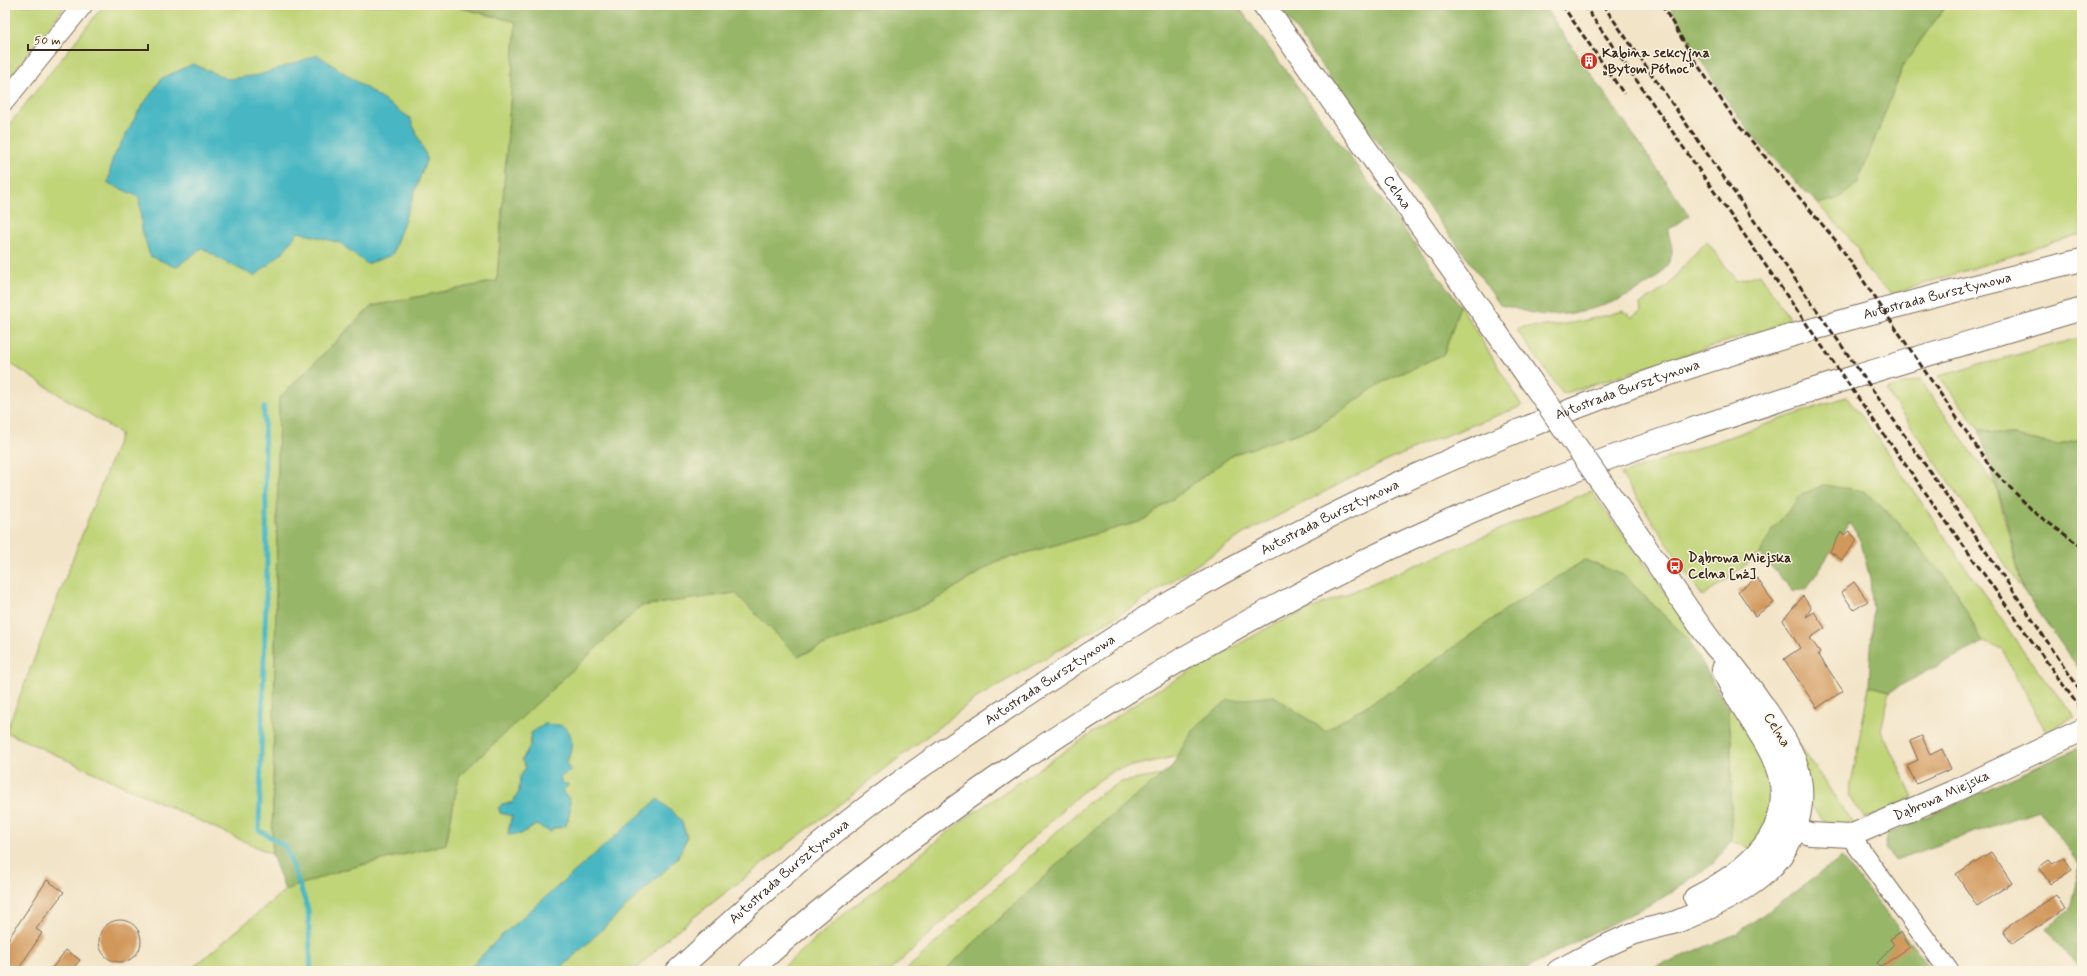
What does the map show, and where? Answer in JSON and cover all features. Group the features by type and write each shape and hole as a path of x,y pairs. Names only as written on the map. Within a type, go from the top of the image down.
{"main road":[{"name":"Celna","path":"1264,5 1531,381 1714,646 1736,668 1789,746 1797,767 1801,786 1801,809 1787,826"},
{"name":"Autostrada Bursztynowa","path":"677,971 750,904 857,814 966,735 1172,602 1343,510 1476,450 1592,402 1714,359 1786,336 1886,308 2082,260"},
{"path":"750,971 877,866 967,798 1018,763 1119,696 1180,659 1231,629 1318,584 1453,519 1553,479 1638,448 1795,394 2082,309"},
{"name":"Dąbrowa Miejska","path":"1787,826 1819,836 1850,836 1952,792 2082,730"},
{"path":"1558,971 1614,942 1637,932 1674,909 1720,884 1737,873 1756,857 1770,839 1787,826"}],"street":[{"path":"5,100 83,5"},
{"path":"1850,836 1949,971"}],"green space":[{"path":"5,5 66,5 5,83"},
{"path":"104,5 450,5 516,22 497,281 372,306 279,398 272,854 6,732 121,434 5,360 5,130"},
{"path":"450,5 1237,5 1460,305 1444,354 1384,381 1317,427 1234,454 1142,521 997,561 932,602 798,656 735,593 641,606 459,776 446,844 342,870 285,890 272,854 279,398 372,306 497,281 516,22"},
{"path":"1278,5 1543,5 1689,215 1668,230 1672,254 1664,270 1652,281 1618,300 1599,307 1581,311 1564,314 1543,315 1500,305 1463,252 1358,116"},
{"path":"1669,5 1946,5 1904,64 1857,184 1839,198 1818,204 1761,145 1735,112 1700,59"},
{"path":"1946,5 2082,5 2082,234 1891,294 1864,267 1858,247 1818,204 1839,198 1857,184 1904,64"},
{"path":"1707,241 1736,281 1760,274 1791,321 1563,394 1517,330 1520,327 1573,323 1623,311 1631,317 1641,312 1640,304 1666,288 1687,262"},
{"path":"1460,305 1522,406 1429,442 1357,475 1245,533 1137,604 975,699 671,935 635,971 558,971 677,859 687,837 681,820 501,936 467,971 189,971 285,890 342,870 446,844 459,776 641,606 735,593 798,656 932,602 997,561 1142,521 1234,454 1317,427 1384,381 1444,354","holes":["545,724 559,725 571,747 571,752 566,763 570,772 564,773 560,777 562,784 568,786 562,791 570,807 568,821 561,828 554,828 551,832 536,825 521,834 508,832 512,816 498,809 502,804 512,803 519,792 520,777 526,767 522,760 530,746 529,738"]},
{"path":"2082,337 2082,440 2058,445 1979,429 1939,376"},
{"path":"1920,380 1996,486 2023,590 1886,390"},
{"path":"1846,397 1867,423 2025,654 2075,717 2046,732 2002,649 1983,642 1952,585 1864,491 1773,529 1760,554 1703,597 1621,474"},
{"path":"1979,429 2058,445 2082,440 2082,673 2023,590 2005,514"},
{"path":"1824,485 1864,491 1897,521 1952,585 1983,642 1890,691 1869,686 1873,612 1870,579 1860,538 1849,523 1806,590 1798,589 1794,592 1760,554 1773,529 1802,494"},
{"path":"1591,491 1654,576 1695,636 1689,640 1623,575 1585,560 1508,608 1401,685 1325,731 1274,696 1193,729 1178,756 1114,770 1081,793 890,971 779,971 837,920 966,818 1147,696 1273,625"},
{"path":"1585,560 1623,575 1689,640 1728,708 1731,740 1731,841 1713,864 1656,902 1584,937 1521,971 944,971 1093,831 1171,768 1193,729 1227,701 1274,696 1325,731 1401,685 1508,608"},
{"path":"1756,681 1854,825 1838,827 1820,818 1812,806 1807,783"},
{"path":"1869,686 1890,691 1881,730 1913,797 1871,817 1865,818 1849,795"},
{"path":"1734,703 1768,767 1773,809 1754,850 1731,841 1731,740 1728,709"},
{"path":"2081,747 2082,970 2045,928 2070,909 2080,866 2039,810 1895,860 1885,849 1888,834"},
{"path":"1163,775 1093,831 944,971 905,971 1091,800 1121,782"},
{"path":"1842,858 1933,971 1646,971 1736,934"}],"water":[{"path":"318,55 410,118 427,158 392,255 367,264 340,243 298,232 282,253 255,276 227,263 202,248 176,267 150,256 142,230 139,197 108,183 112,160 138,112 162,78 193,64 228,79 259,75"},
{"path":"545,724 564,727 570,735 571,747 566,763 571,771 560,777 562,783 568,784 568,786 562,791 570,800 570,812 566,826 554,828 551,832 536,825 521,834 508,835 512,816 500,813 499,807 502,804 512,803 519,792 520,777 526,768 522,760 530,746 531,733"},
{"path":"658,799 681,820 687,838 677,859 558,971 467,971 501,936"}],"building":[{"path":"1849,531 1857,540 1842,560 1830,552 1841,532 1844,535"},
{"path":"1757,578 1774,603 1755,616 1738,591"},
{"path":"1854,582 1868,601 1854,610 1841,592"},
{"path":"1803,596 1811,608 1806,617 1814,612 1825,628 1810,638 1820,652 1818,654 1843,691 1817,708 1784,659 1800,648 1783,620"},
{"path":"1922,736 1930,755 1942,749 1951,769 1916,784 1907,765 1918,760 1910,741"},
{"path":"1991,852 2012,883 1977,906 1956,874"},
{"path":"2064,857 2072,870 2050,884 2039,867 2049,860 2053,864"},
{"path":"47,880 64,892 36,929 42,933 18,970 5,962 5,944"},
{"path":"2056,895 2065,909 2012,944 2003,930"},
{"path":"116,920 124,920 132,923 138,929 141,941 138,953 132,959 124,962 116,962 108,959 102,953 99,945 99,937 102,929 108,923"},
{"path":"1901,932 1910,947 1880,967 1877,963 1894,945 1890,939"},
{"path":"66,950 80,960 71,971 50,971"}],"waterway":[{"path":"264,407 267,564 259,830 286,847 308,909 311,971"}],"railway":[{"path":"1562,5 1624,94"},
{"path":"1584,5 1877,425 2082,711"},
{"path":"1603,5 2003,576 2082,693"},
{"path":"1662,5 1695,61 1739,126 1837,242 1991,468 2035,513 2082,547"}],"place":[{"name":"Kabina sekcyjna „Bytom Północ”","path":"1589,61"},
{"name":"Dąbrowa Miejska Celna [nż]","path":"1675,566"}]}
